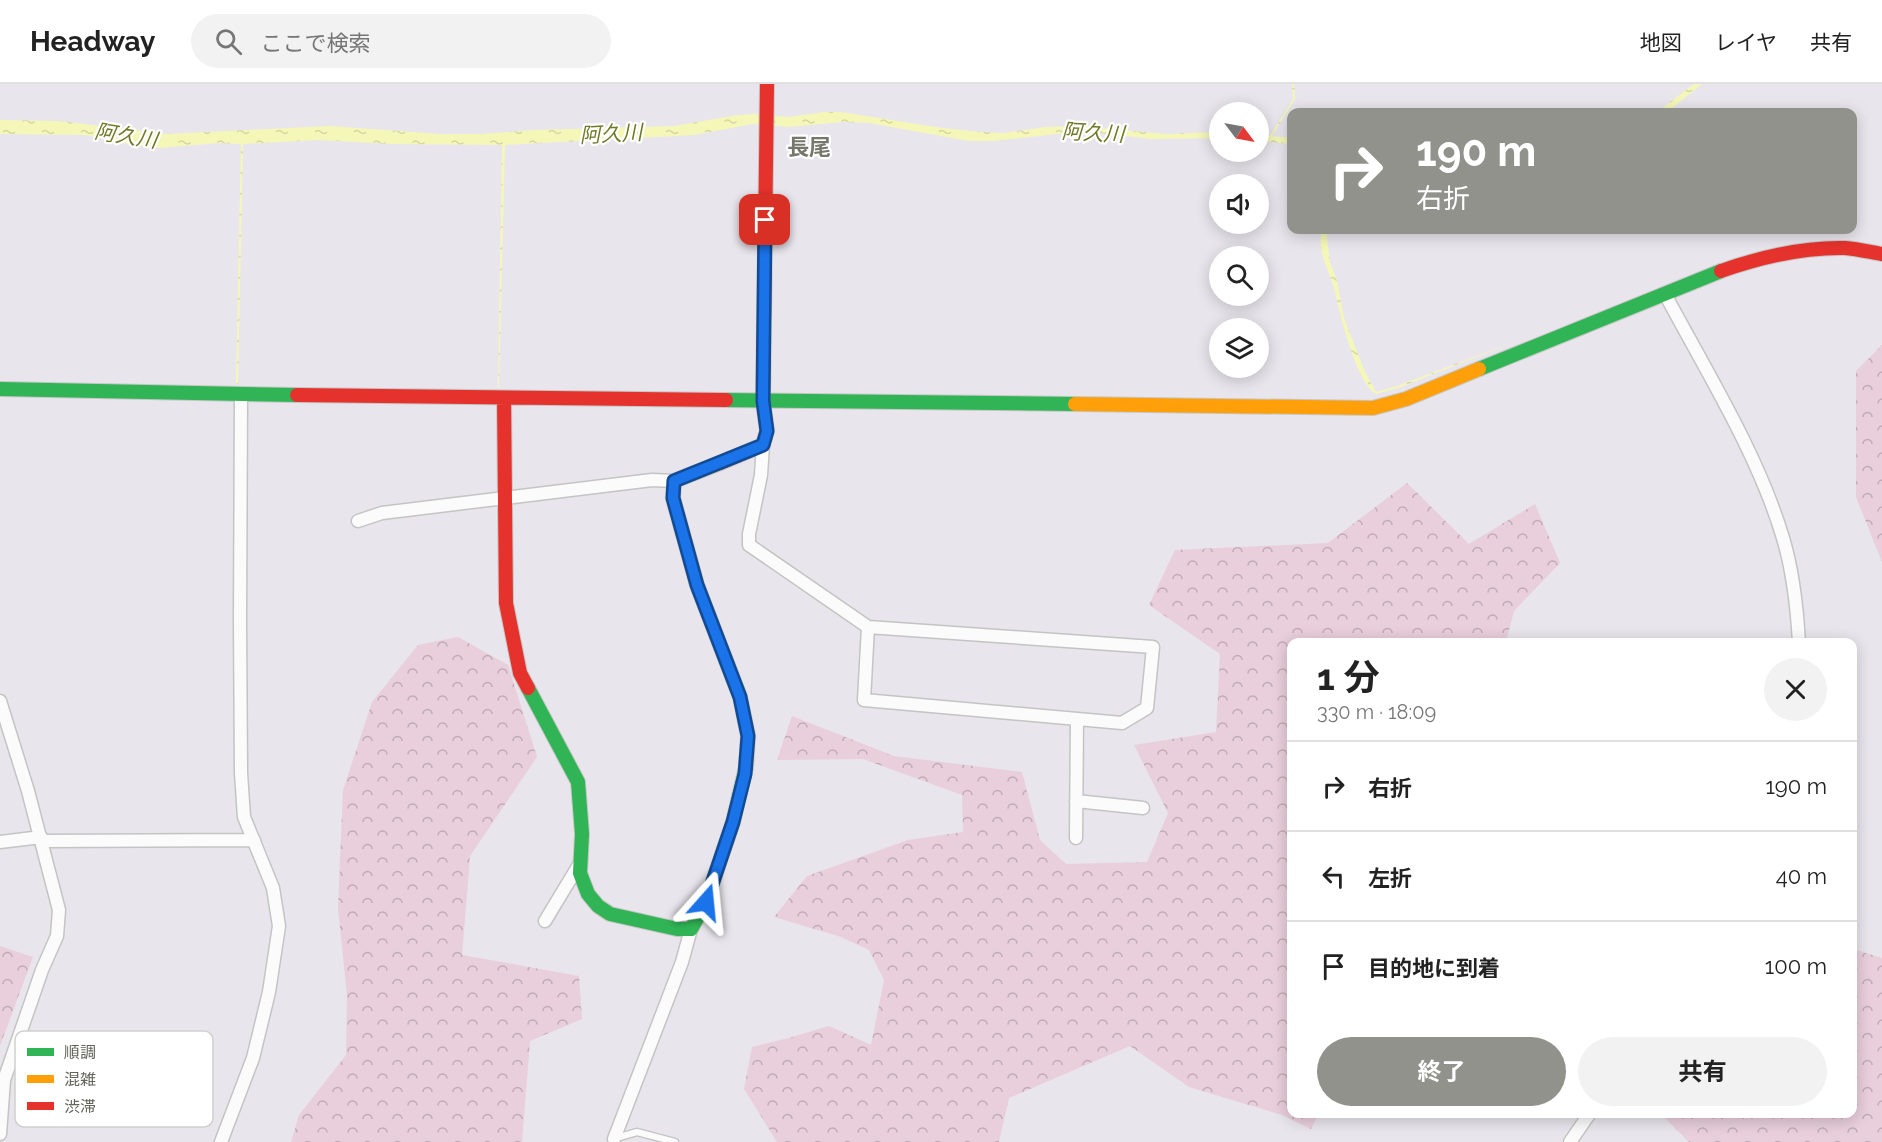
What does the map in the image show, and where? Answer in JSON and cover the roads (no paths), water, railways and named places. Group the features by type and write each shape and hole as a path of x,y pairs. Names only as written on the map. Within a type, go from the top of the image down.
{"street":[{"path":"767,87 763,401 767,431 749,544 868,627 1153,646 1147,708 1122,723 864,700 868,627"},
{"path":"0,389 504,398 1373,408 1406,399 1742,263 1798,250 1843,248 1882,254"},
{"path":"1665,294 1737,429 1771,507 1783,538 1797,610 1799,638"},
{"path":"221,1142 253,1058 269,992 279,926 273,888 244,817 241,394"},
{"path":"504,398 506,603 520,673 578,782 582,834 580,873 588,894 598,906 610,914 677,929 691,929"},
{"path":"358,521 382,513 652,480 674,481 763,445"},
{"path":"612,1140 682,962 691,929 706,902 733,822 745,774 748,736 740,697 697,585 673,498 674,481"},
{"path":"0,701 2,720 41,839 59,910 57,936 42,970 21,1031"},
{"path":"1076,838 1077,719"},
{"path":"1076,801 1143,808"},
{"path":"0,842 41,839 254,840"},
{"path":"545,921 580,862"},
{"path":"0,1134 4,1080 15,1048"},
{"path":"1570,1142 1587,1118"}],"lane":[{"path":"612,1140 637,1132 675,1142"}],"water":[{"path":"1292,84 1294,84 1295,99 1287,108 1293,99"},
{"path":"1694,84 1702,84 1672,108 1662,108"},
{"path":"1287,109 1272,136 1287,138 1287,144 1269,142 1269,136"},
{"name":"阿久川","path":"841,112 982,132 1003,133 1045,127 1077,126 1167,134 1209,132 1209,138 1151,139 1084,131 994,141 969,141 869,123 843,122 789,127 753,124 694,135 505,145 498,388 502,145 392,144 318,140 243,144 238,384 236,384 241,144 219,143 160,148 85,135 0,134 0,120 60,121 166,134 330,126 441,134 481,134 674,126 755,114 788,117"},
{"path":"1321,234 1326,234 1330,262 1337,281 1344,318 1365,372 1376,392 1519,340 1398,388 1376,394 1362,376 1349,345 1321,243"}],"district":[{"name":"長尾","path":"809,147"}]}
